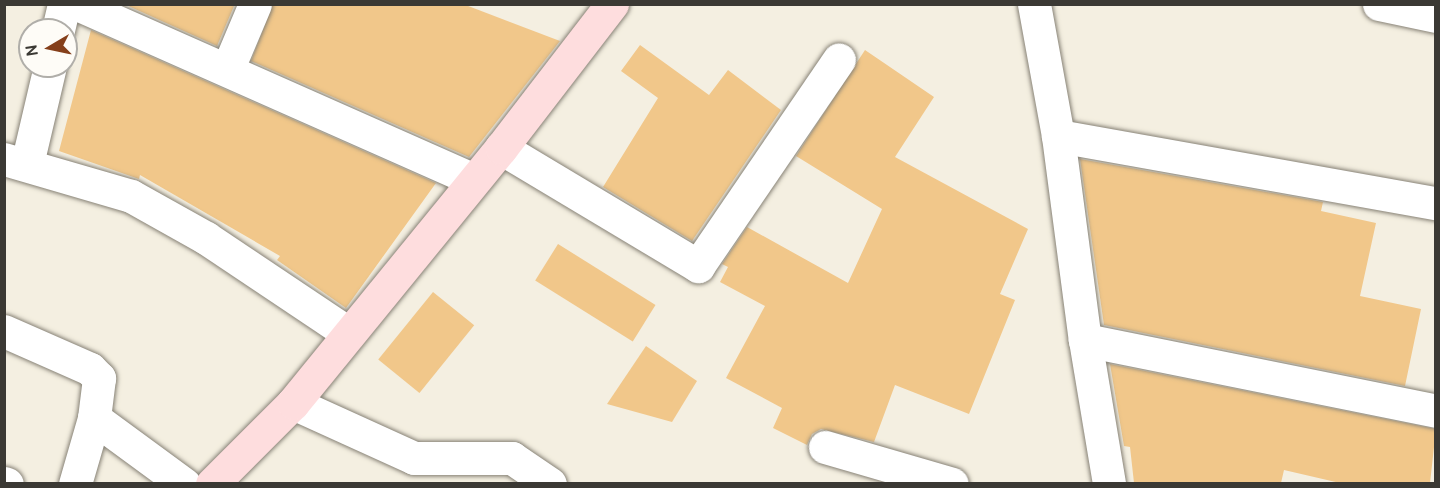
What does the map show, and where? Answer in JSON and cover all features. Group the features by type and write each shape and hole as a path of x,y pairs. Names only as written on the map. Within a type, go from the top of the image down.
{"main road":[{"path":"212,483 293,403 472,179 501,148 612,4"}],"street":[{"path":"77,4 228,68 472,179"},
{"path":"228,68 255,4"},
{"path":"1034,4 1058,136 1085,340 1109,483"},
{"path":"1379,4 1436,16"},
{"path":"501,148 698,266 839,59"},
{"path":"46,78 16,161 131,196 206,238 348,333"},
{"path":"1058,136 1436,203"},
{"path":"4,331 80,362 99,378 94,418 75,483"},
{"path":"1085,340 1436,411"},
{"path":"293,403 414,458 447,483"},
{"path":"94,418 184,483"},
{"path":"825,447 952,483"},
{"path":"414,458 512,458 550,483"}],"building":[{"path":"124,4 229,4 234,6 217,46"},
{"path":"273,4 463,4 560,41 469,157 251,61"},
{"path":"91,30 436,183 346,308 277,260 280,256 140,175 139,179 59,151"},
{"path":"640,45 709,95 728,70 781,110 692,241 603,187 658,98 621,71"},
{"path":"865,50 934,97 895,157 1028,229 1000,294 1015,300 969,414 895,385 874,442 821,429 812,434 807,445 773,428 782,408 726,378 765,306 720,282 728,267 722,264 747,227 848,283 882,209 796,156"},
{"path":"1080,159 1323,202 1321,211 1376,223 1360,296 1421,309 1405,386 1104,325"},
{"path":"558,244 656,305 633,341 535,280"},
{"path":"433,292 474,325 419,393 378,360"},
{"path":"646,346 697,381 672,422 607,404"},
{"path":"1110,364 1436,429 1430,483 1340,483 1284,470 1281,483 1134,483 1130,447 1124,446"}]}
